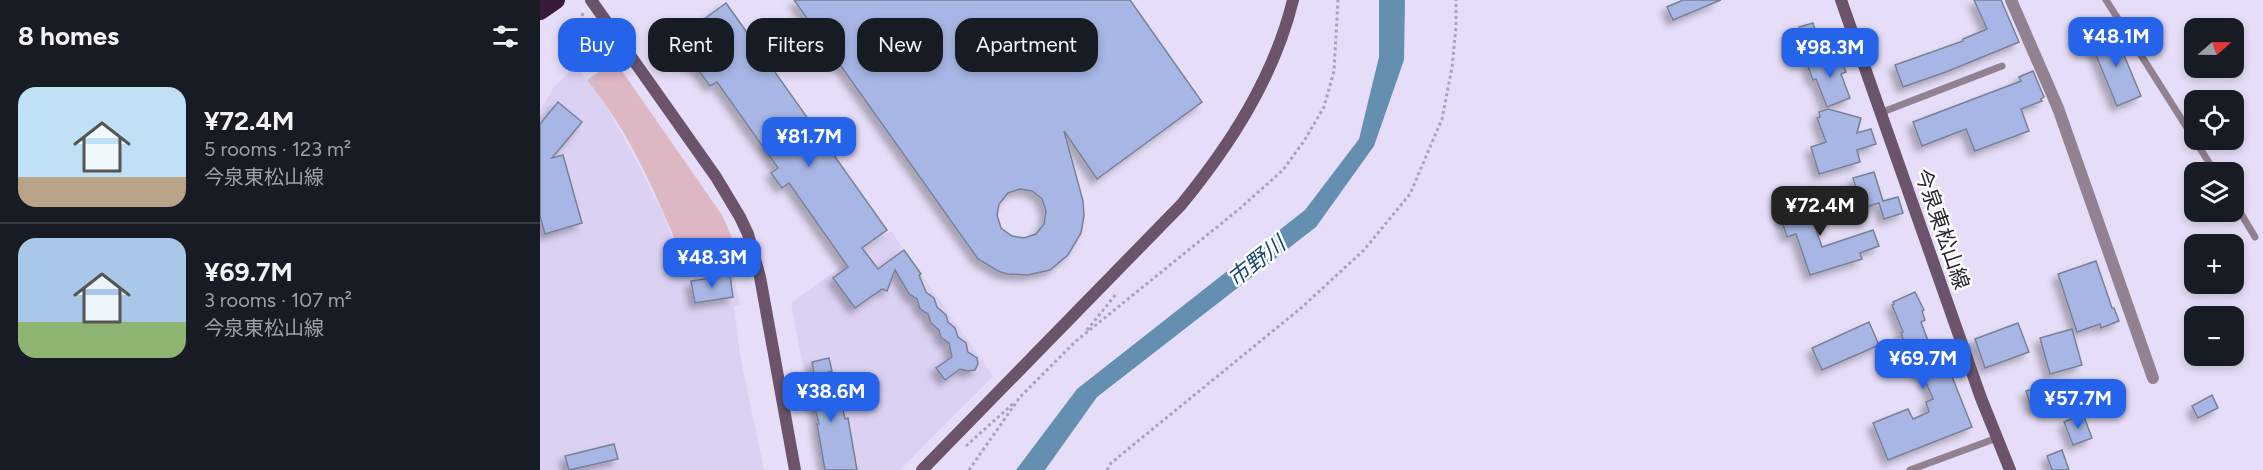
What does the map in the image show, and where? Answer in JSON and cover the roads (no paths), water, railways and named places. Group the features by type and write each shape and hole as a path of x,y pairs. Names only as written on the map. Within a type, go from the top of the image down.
{"highway":[{"path":"540,11 556,0"}],"street":[{"path":"591,0 716,177 748,234 760,277 795,470"},
{"path":"922,470 1181,205 1215,164 1242,121 1281,43 1293,0"},
{"name":"今泉東松山線","path":"1841,0 1981,398 2010,470"},
{"path":"2011,0 2058,108 2153,378"}],"lane":[{"path":"2106,0 2209,162"},
{"path":"1880,113 2002,66"},
{"path":"2244,219 2255,237"},
{"path":"1910,470 1997,438"}],"water":[{"name":"市野川","path":"1379,0 1405,0 1404,60 1374,146 1316,227 1097,397 1045,470 1016,470 1077,389 1305,210 1359,139 1379,57"}]}
